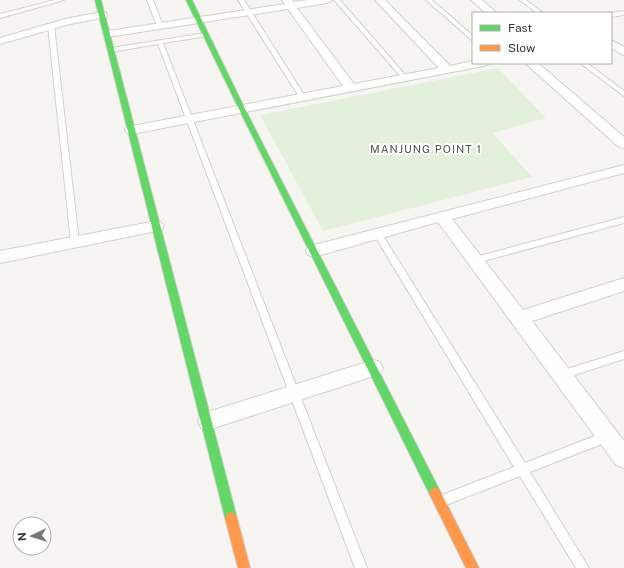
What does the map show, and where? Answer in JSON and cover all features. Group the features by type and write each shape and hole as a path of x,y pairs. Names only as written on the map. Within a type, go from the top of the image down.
{"street":[{"path":"98,0 208,421 244,568"},
{"path":"189,0 242,110 473,568"},
{"path":"108,34 249,12 289,3 327,0"},
{"path":"380,0 448,70"},
{"path":"476,0 491,12"},
{"path":"289,3 351,89"},
{"path":"0,41 69,21 102,15"},
{"path":"612,40 624,37"},
{"path":"612,44 624,52"},
{"path":"132,130 477,64"},
{"path":"532,64 624,144"},
{"path":"314,251 377,233 624,169"},
{"path":"442,216 562,375 618,446"},
{"path":"0,256 156,226"},
{"path":"520,318 624,284"},
{"path":"208,421 373,368"}],"lane":[{"path":"0,16 61,0"},
{"path":"150,0 160,26"},
{"path":"242,0 303,98"},
{"path":"337,0 405,78"},
{"path":"429,0 472,38"},
{"path":"522,0 539,12"},
{"path":"612,15 624,13"},
{"path":"51,26 75,242"},
{"path":"111,50 206,35"},
{"path":"160,42 296,393 361,568"},
{"path":"584,64 624,94"},
{"path":"476,260 624,220"},
{"path":"377,233 583,568"},
{"path":"562,375 624,354"},
{"path":"440,502 523,469 618,446"}],"green space":[{"path":"498,68 546,118 493,133 532,177 323,231 260,115"}],"traffic: fast":[{"path":"98,0 231,518"},
{"path":"189,0 242,109 435,493"}],"traffic: slow":[{"path":"435,493 473,568"},
{"path":"231,518 244,568"}],"district":[{"name":"MANJUNG POINT 1","path":"426,149"}]}
